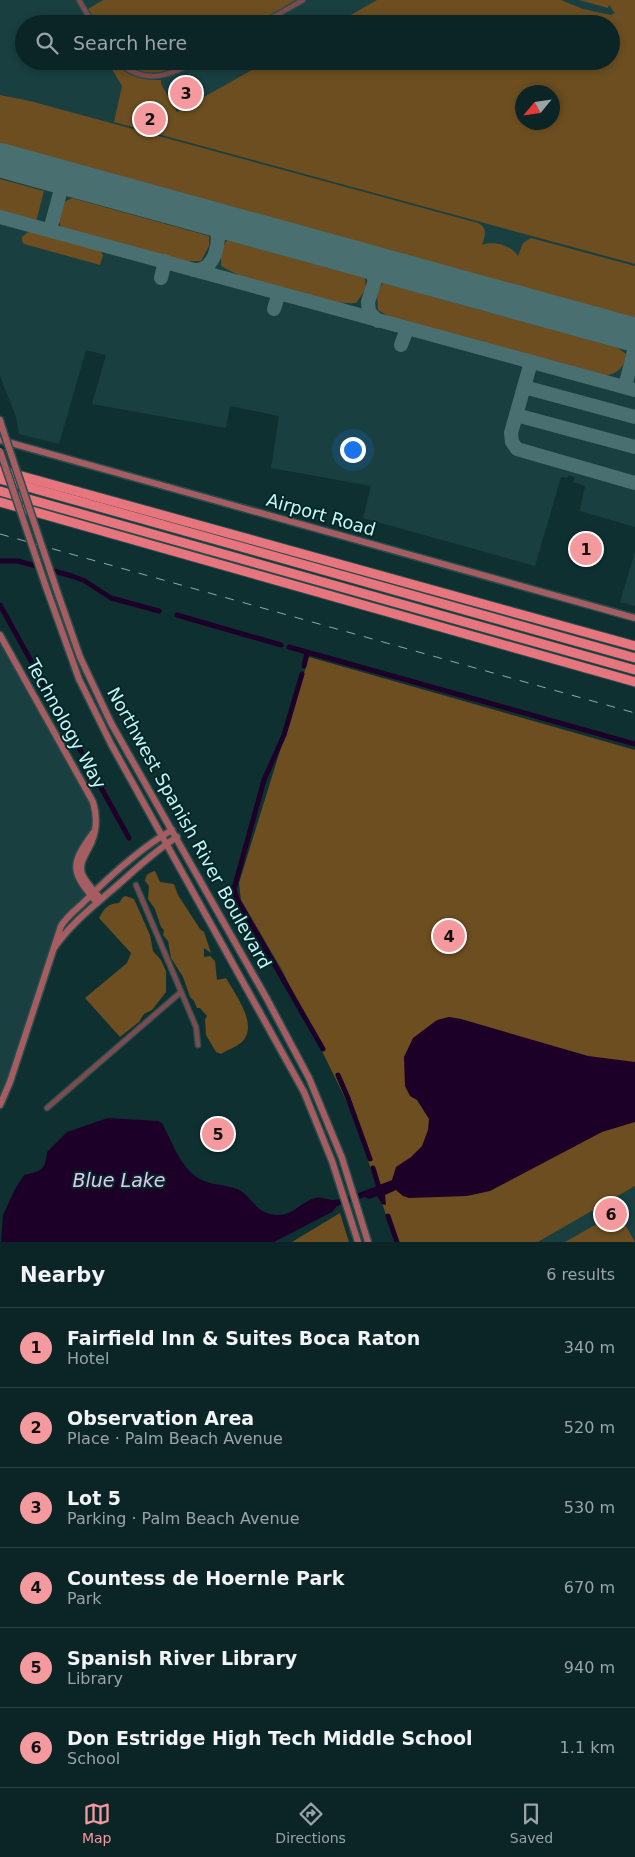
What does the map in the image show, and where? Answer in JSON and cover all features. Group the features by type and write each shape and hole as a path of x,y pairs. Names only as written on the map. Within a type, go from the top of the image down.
{"highway":[{"path":"0,470 635,646"},
{"path":"0,479 635,658"},
{"path":"0,492 635,670"},
{"path":"0,502 635,682"},
{"path":"330,584 395,615"},
{"path":"457,608 543,620"}],"main road":[{"name":"Northwest Spanish River Boulevard","path":"0,420 77,649 102,707 306,1071 352,1187 368,1242"},
{"name":"Airport Road","path":"0,440 635,618"},
{"name":"Northwest Spanish River Boulevard","path":"0,451 66,646 87,696 120,762 300,1083 326,1143 358,1242"},
{"name":"Technology Way","path":"0,635 90,798 96,815 95,830 78,855 76,867 79,880 99,901"},
{"path":"0,1105 10,1082 61,926 93,893 149,845 172,830"},
{"path":"51,953 69,929 99,901 176,837"},
{"path":"296,1076 306,1071"},
{"path":"300,1083 309,1078"}],"street":[{"path":"79,0 88,15"},
{"path":"277,15 303,0"},
{"path":"129,70 138,74 152,76 166,75 180,70"},
{"path":"136,885 196,1027 198,1045"},
{"path":"47,1108 180,992"}],"shaded area":[{"path":"0,0 635,0 635,527 580,511 585,486 573,482 575,478 569,475 567,478 561,477 535,566 363,518 371,486 271,468 279,416 230,406 226,428 92,404 106,355 86,350 59,444 19,434 16,417 0,376"},
{"path":"103,0 296,0 270,15 92,15 88,9"},
{"path":"377,0 561,0 583,9 611,15 351,15"},
{"path":"579,0 635,0 635,264 114,122 122,86 112,70 123,70 147,80 161,80 161,84 177,112 252,70 620,70 620,15 611,15 615,13 609,5 608,8"},
{"path":"136,70 168,70 155,73"},
{"path":"0,95 30,101 478,223 483,227 485,235 482,245 492,243 502,245 512,249 518,256 523,243 531,238 635,266 635,318 0,144"},
{"path":"0,179 44,191 36,222 0,212"},
{"path":"72,198 209,236 209,246 201,261 183,261 64,230 59,221 59,214 62,203"},
{"path":"29,231 99,249 103,255 100,265 24,244 22,237"},
{"path":"227,240 365,278 366,289 356,303 342,303 287,292 250,280 221,266 221,249"},
{"path":"383,283 618,348 626,354 624,363 619,370 602,376 522,356 393,319 378,310 377,292"},
{"path":"635,552 635,606 620,602"},
{"path":"0,635 90,798 95,830 78,855 91,895 63,923 0,1105"},
{"path":"309,657 635,750 635,1186 538,1242 395,1242 352,1112 283,972 241,900 239,883"},
{"path":"155,871 160,882 174,884 178,895 200,929 204,932 211,953 204,948 204,957 210,956 215,961 217,980 226,978 240,1001 247,1018 247,1035 242,1042 221,1054 216,1052 206,1035 205,1019 207,1016 200,1008 197,1008 190,997 183,977 171,958 168,941 163,935 164,930 161,927 155,909 148,899 149,886 145,879 148,874"},
{"path":"126,896 134,899 150,935 153,951 161,960 166,971 166,992 152,1010 144,1014 139,1022 120,1037 85,998 127,963 131,953 99,918 107,907 119,903"},
{"path":"635,1186 635,1242 538,1242"},
{"path":"618,1212 635,1242 565,1242"},
{"path":"340,1213 349,1242 292,1242"}],"water":[{"name":"Blue Lake","path":"449,1017 588,1056 635,1062 635,1122 602,1132 490,1191 467,1196 409,1198 396,1190 385,1195 386,1205 382,1204 377,1196 369,1199 365,1197 337,1206 332,1212 274,1242 1,1242 3,1215 24,1175 38,1171 43,1167 47,1152 67,1132 108,1118 158,1121 162,1123 178,1156 189,1171 204,1181 237,1189 246,1195 260,1210 270,1214 284,1214 315,1198 320,1197 334,1200 363,1192 392,1180 396,1167 411,1157 422,1146 428,1130 429,1119 417,1100 410,1096 405,1086 404,1057 413,1038 437,1020"}],"waterway":[{"path":"0,561 18,561 72,576 85,581 111,598 159,611"},
{"path":"0,605 129,838"},
{"path":"177,615 281,645"},
{"path":"289,647 635,744"},
{"path":"304,666 307,653"},
{"path":"302,674 284,735 264,780 234,889 237,899 323,1049"},
{"path":"338,1075 370,1159"},
{"path":"373,1168 380,1191"},
{"path":"388,1216 397,1242"}],"taxiway":[{"path":"50,230 64,178"},
{"path":"0,217 635,390"},
{"path":"194,270 207,266 215,254 218,234 213,222 209,218"},
{"path":"218,238 224,229 234,225"},
{"path":"161,278 165,261"},
{"path":"366,261 373,269 374,279"},
{"path":"378,321 369,312 368,302 377,274 392,268"},
{"path":"274,309 279,293"},
{"path":"401,345 407,329"},
{"path":"625,387 635,347"},
{"path":"531,362 511,433 512,442 517,449 635,483"},
{"path":"524,387 635,417"},
{"path":"516,415 635,447"}],"runway":[{"path":"0,160 635,335"}],"railway":[{"path":"0,534 635,713"}],"place":[{"name":"Lot 5","path":"186,93"},
{"name":"Observation Area","path":"150,119"},
{"name":"Fairfield Inn & Suites Boca Raton","path":"586,549"},
{"name":"Countess de Hoernle Park","path":"449,936"},
{"name":"Spanish River Library","path":"218,1134"},
{"name":"Don Estridge High Tech Middle School","path":"611,1214"}]}
